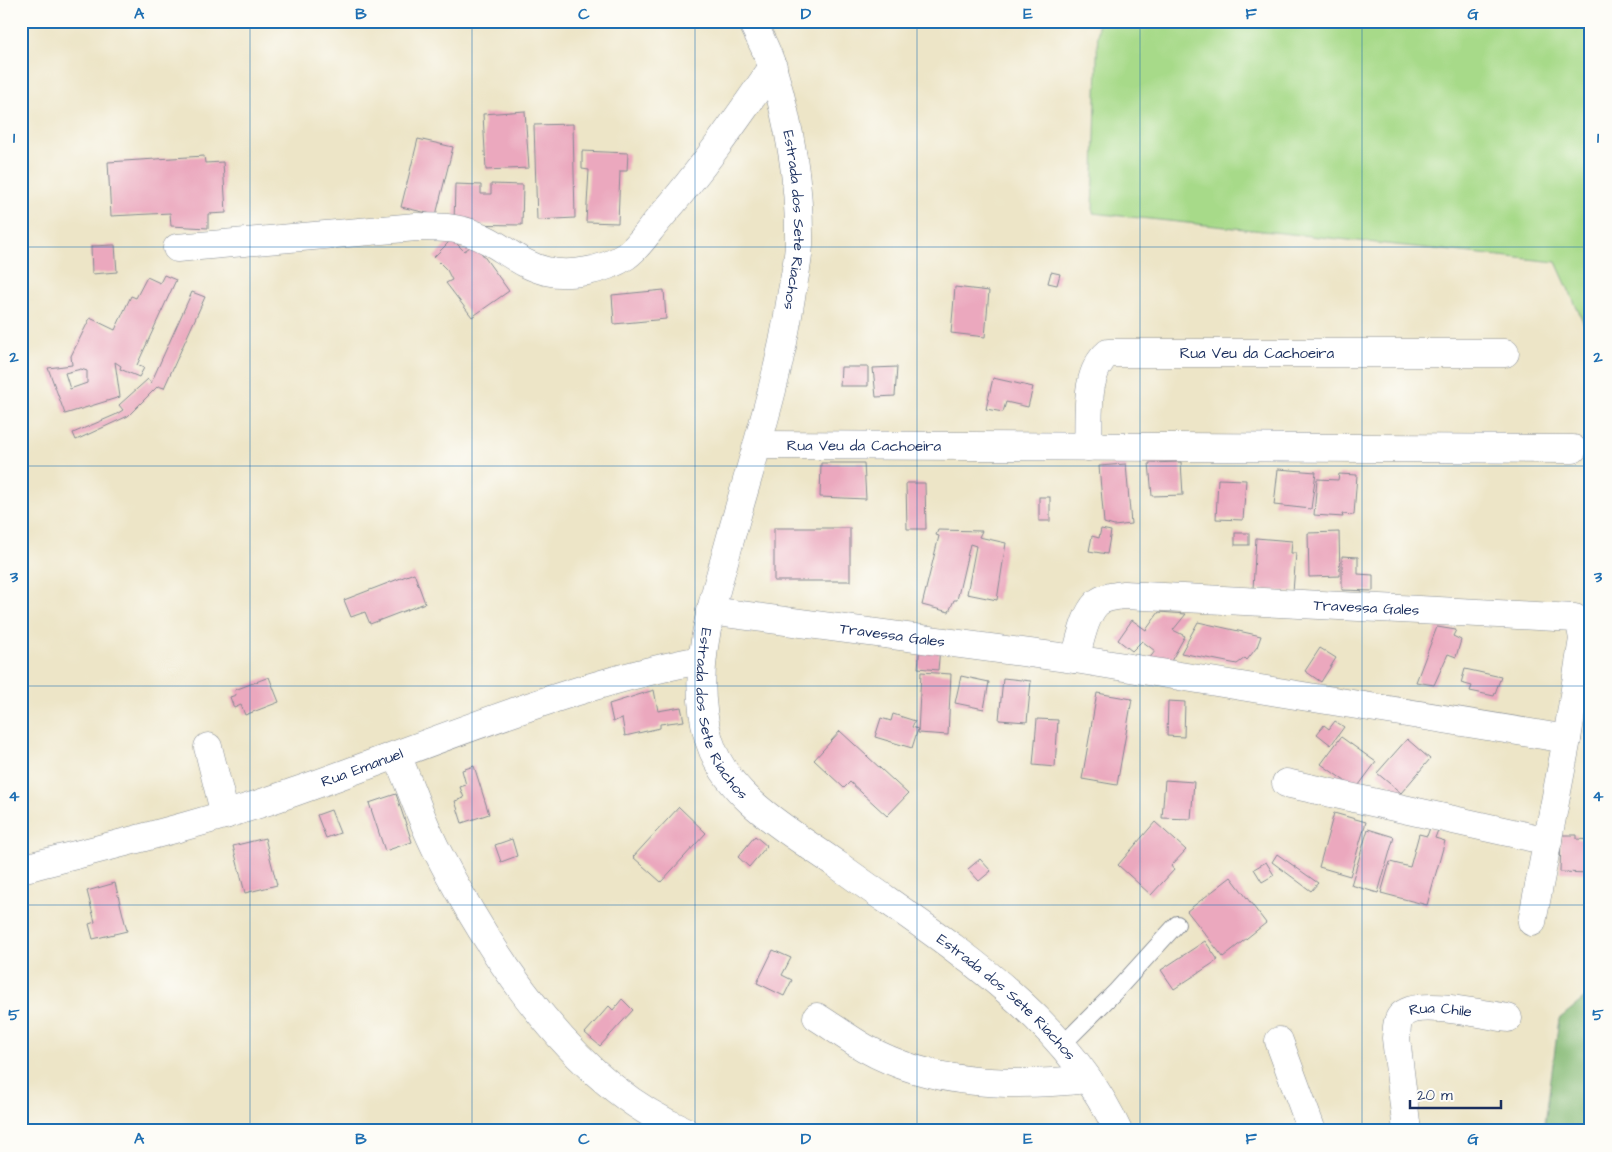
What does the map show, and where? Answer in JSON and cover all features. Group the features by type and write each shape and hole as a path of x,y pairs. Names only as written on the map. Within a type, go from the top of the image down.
{"street":[{"name":"Estrada dos Sete Riachos","path":"752,21 773,67 793,156 799,247 787,325 759,445 710,611 700,660 704,719 710,743 726,775 745,796 987,975 1028,1009 1062,1045 1088,1079 1118,1131"},
{"path":"176,248 416,227 454,227 488,241 529,266 548,272 573,273 609,265 628,255 676,199 716,150 773,67"},
{"name":"Rua Veu da Cachoeira","path":"1088,447 1092,377 1098,362 1108,353 1506,353"},
{"name":"Rua Veu da Cachoeira","path":"759,445 1573,449"},
{"name":"Travessa Gales","path":"1075,659 1090,614 1098,602 1110,597 1124,595 1575,618 1580,622 1583,639 1567,739 1532,922"},
{"name":"Travessa Gales","path":"710,611 1075,659 1567,739"},
{"name":"Rua Emanuel","path":"21,869 225,815 600,682 646,670 700,660"},
{"path":"208,747 225,815"},
{"path":"397,755 436,848 490,944 548,1024 616,1090 665,1122 685,1131"},
{"path":"1286,783 1548,841"},
{"name":"Rua Chile","path":"1407,1131 1396,1038 1400,1016 1409,1009 1425,1007 1508,1018"},
{"path":"817,1017 866,1048 910,1068 950,1078 1043,1084 1088,1079"},
{"path":"1279,1041 1312,1131"}],"lane":[{"path":"1062,1045 1116,991 1177,924"}],"green space":[{"path":"1098,21 1591,21 1591,339 1556,262 1093,213"},
{"path":"1591,993 1591,1131 1544,1131 1559,1019"}],"building":[{"path":"525,111 529,168 486,170 483,114"},
{"path":"573,124 575,218 537,220 534,125"},
{"path":"418,139 453,147 436,215 401,207"},
{"path":"582,151 628,153 627,171 620,171 618,223 586,222 589,170 582,169"},
{"path":"204,156 205,163 223,162 226,213 208,214 208,228 171,226 170,213 111,216 108,162"},
{"path":"455,184 481,185 481,194 491,194 491,184 523,185 522,225 454,224"},
{"path":"452,239 464,251 475,244 509,291 472,317 446,283 452,280 447,270 434,257"},
{"path":"115,245 117,272 92,274 91,246"},
{"path":"1051,272 1060,274 1057,285 1048,283"},
{"path":"164,275 176,280 137,365 144,368 139,377 120,369 121,366 115,362 120,397 65,414 48,368 72,365 71,356 90,318 115,330 131,296 136,298 147,277 160,283","holes":["81,369 87,371 87,383 70,389 65,373"]},
{"path":"955,287 989,291 985,337 951,333"},
{"path":"664,290 666,319 614,324 612,295"},
{"path":"192,292 205,297 164,388 158,386 128,416 76,440 73,433 123,410 119,405 148,379 151,383"},
{"path":"841,367 868,367 868,386 840,386"},
{"path":"897,367 895,396 876,397 873,368"},
{"path":"993,378 1033,387 1028,407 1006,402 1003,412 986,409"},
{"path":"1181,462 1183,495 1152,496 1149,463"},
{"path":"821,463 864,463 866,499 820,497"},
{"path":"1126,464 1131,524 1114,526 1104,523 1099,466"},
{"path":"1278,469 1316,472 1311,509 1274,505"},
{"path":"1339,474 1357,475 1354,515 1342,514 1343,517 1314,515 1317,479 1338,480"},
{"path":"1218,479 1246,480 1243,520 1216,519"},
{"path":"906,483 925,483 926,529 907,529"},
{"path":"1039,497 1050,497 1050,521 1039,521"},
{"path":"774,528 850,528 850,581 774,581"},
{"path":"1101,529 1111,531 1107,554 1089,551 1092,536 1099,538"},
{"path":"938,530 982,531 979,537 1006,543 997,600 967,594 976,546 970,544 957,600 954,600 949,612 922,605 939,536 936,535"},
{"path":"1339,532 1340,576 1309,577 1308,533"},
{"path":"1235,533 1249,533 1249,545 1235,545"},
{"path":"1256,538 1292,541 1291,553 1296,553 1293,592 1253,589"},
{"path":"1342,556 1358,557 1358,574 1373,575 1373,591 1342,590"},
{"path":"414,573 425,603 370,624 365,612 351,617 344,600"},
{"path":"1159,612 1186,614 1173,630 1185,636 1170,663 1149,659 1155,651 1142,641 1132,651 1118,640 1132,620 1146,630"},
{"path":"1198,622 1261,636 1257,647 1247,660 1245,658 1237,664 1181,653"},
{"path":"1437,627 1456,630 1453,636 1461,640 1456,657 1448,654 1434,685 1416,682"},
{"path":"920,646 940,648 938,670 918,668"},
{"path":"1320,648 1336,658 1321,682 1305,671"},
{"path":"1465,669 1501,677 1494,696 1470,691 1472,686 1461,683"},
{"path":"921,672 951,674 948,735 918,733"},
{"path":"961,676 989,682 984,709 955,703"},
{"path":"269,677 279,702 245,715 241,705 234,708 230,697 236,695 235,690"},
{"path":"1003,678 1031,681 1027,722 999,720"},
{"path":"654,690 658,711 681,707 684,721 660,724 660,728 625,736 622,718 613,722 609,704"},
{"path":"1097,693 1132,699 1117,785 1082,779"},
{"path":"1168,701 1185,702 1184,737 1167,736"},
{"path":"893,714 915,721 912,727 918,729 912,748 875,737 881,718 891,721"},
{"path":"1037,719 1058,720 1055,767 1033,765"},
{"path":"1335,721 1344,727 1331,745 1317,734 1324,725 1329,729"},
{"path":"840,731 908,794 887,816 850,782 844,788 814,760"},
{"path":"1341,737 1376,762 1356,789 1321,764"},
{"path":"1407,739 1430,759 1401,793 1377,773"},
{"path":"474,766 489,814 462,823 455,801 464,798 460,787 466,785 462,770"},
{"path":"1165,780 1194,782 1191,819 1162,818"},
{"path":"396,794 412,842 385,851 369,803"},
{"path":"679,807 706,833 661,882 633,857"},
{"path":"331,810 340,833 326,838 317,815"},
{"path":"1334,813 1366,822 1350,876 1319,867"},
{"path":"1155,822 1186,850 1171,866 1174,870 1151,895 1118,865"},
{"path":"1430,828 1438,830 1435,838 1445,841 1427,905 1381,893 1390,862 1410,867 1419,834 1427,836"},
{"path":"1368,829 1394,837 1378,893 1351,885"},
{"path":"1561,835 1577,835 1577,839 1591,840 1591,873 1560,872"},
{"path":"755,836 767,846 749,867 738,857"},
{"path":"265,838 277,885 245,893 233,846"},
{"path":"512,839 517,856 501,862 495,845"},
{"path":"1277,854 1318,883 1311,891 1272,862"},
{"path":"980,859 991,871 979,881 968,869"},
{"path":"1266,862 1274,875 1262,882 1254,869"},
{"path":"1231,877 1266,923 1223,957 1187,911"},
{"path":"115,883 127,931 93,939 89,924 95,922 87,891"},
{"path":"1205,941 1218,960 1174,989 1161,970"},
{"path":"773,950 791,958 782,975 792,980 784,996 757,983"},
{"path":"622,999 633,1010 600,1046 585,1033 609,1006 613,1010"}]}
